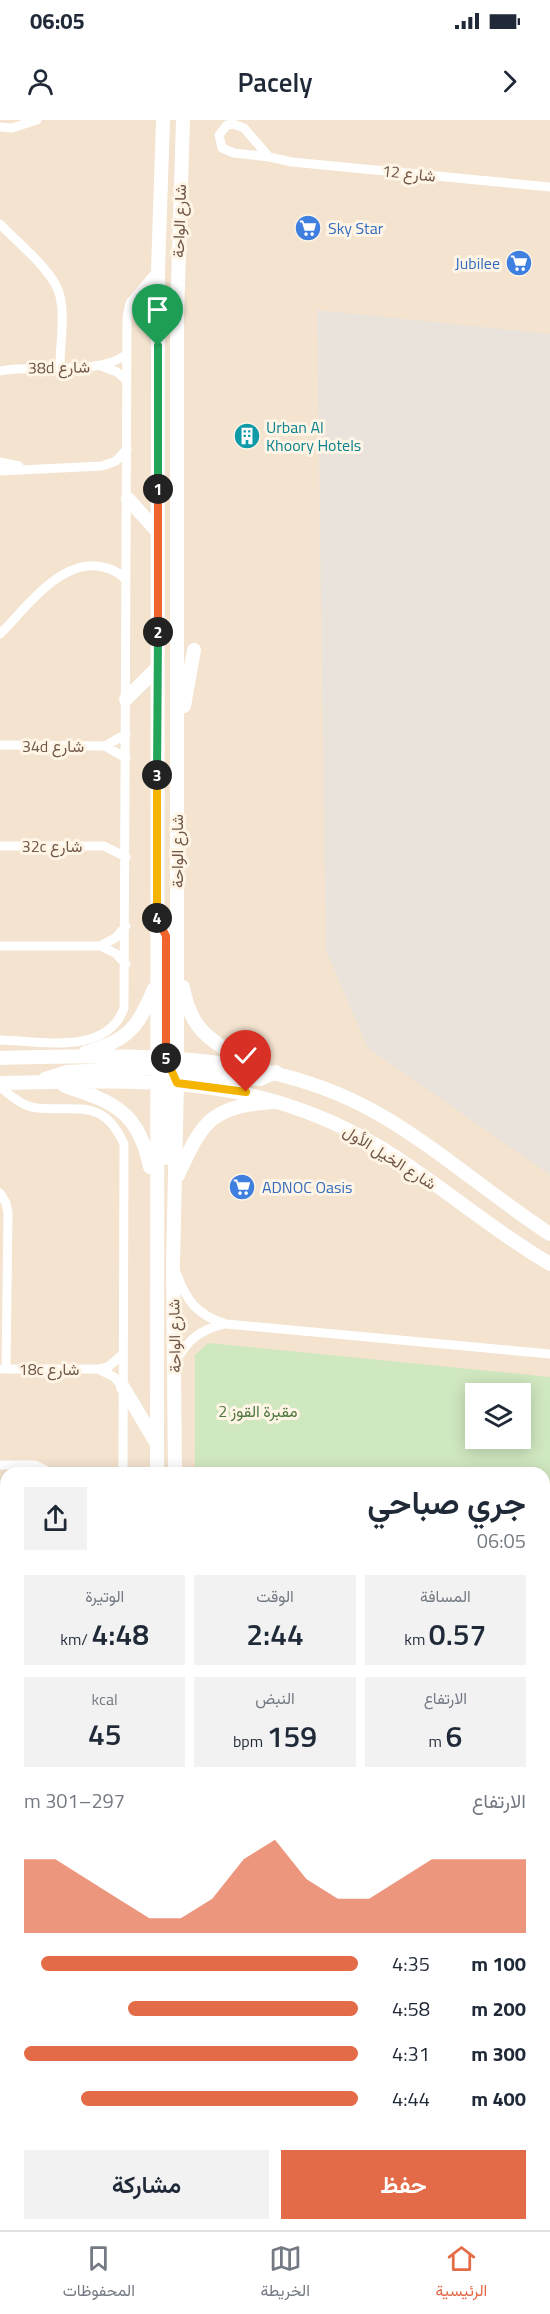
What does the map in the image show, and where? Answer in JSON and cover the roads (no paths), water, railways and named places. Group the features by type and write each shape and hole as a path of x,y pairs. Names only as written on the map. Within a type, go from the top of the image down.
{"street":[{"path":"0,127 12,128 37,120"},
{"name":"شارع الواحة","path":"163,120 158,270 157,922 158,982 175,1180 173,1264 175,1467"},
{"name":"شارع الواحة","path":"157,1467 156,1195 177,955 177,317 183,120"},
{"name":"شارع 12","path":"269,157 244,128 233,124 222,130 219,142 228,151 292,162 550,187"},
{"path":"0,224 49,275 58,289 61,305 60,366"},
{"path":"0,1040 81,1041 108,1033 121,1018 124,1008 128,309 134,297 158,270"},
{"name":"38d شارع","path":"99,366 114,362 127,354"},
{"name":"38d شارع","path":"0,365 19,368"},
{"name":"38d شارع","path":"0,371 19,368 99,366 111,369 127,381"},
{"path":"0,471 102,466 116,461 127,449"},
{"path":"0,462 27,469"},
{"path":"102,466 115,470 127,479"},
{"path":"128,499 158,532"},
{"path":"106,567 118,560 126,548"},
{"path":"0,634 63,573 81,566 106,567 117,572 126,580"},
{"path":"178,747 194,650"},
{"path":"126,699 158,667"},
{"name":"34d شارع","path":"105,746 126,734"},
{"name":"34d شارع","path":"0,745 105,746 126,758"},
{"name":"32c شارع","path":"104,846 126,832"},
{"name":"32c شارع","path":"0,846 104,846 126,857"},
{"path":"157,922 166,936 167,1207 174,1217"},
{"path":"100,946 115,939 126,926"},
{"path":"0,946 100,946 115,953 126,964"},
{"path":"177,955 188,1010 200,1031 214,1043 259,1068"},
{"path":"74,1056 116,1042 133,1031 144,1014 158,982"},
{"name":"شارع الخيل الأول","path":"0,1058 74,1056 166,1070 282,1101 337,1124 379,1147 494,1229 550,1264"},
{"name":"شارع الخيل الأول","path":"0,1085 54,1082 166,1070 259,1068 276,1072 323,1088 369,1109 424,1144 550,1234"},
{"path":"40,1083 52,1075 67,1072 166,1070 260,1079 276,1072"},
{"path":"54,1082 106,1100 126,1114 145,1143 156,1195"},
{"path":"0,1085 30,1106 92,1110 106,1117 118,1130 125,1154 123,1467"},
{"path":"175,1180 196,1137 211,1120 241,1105 282,1101"},
{"path":"0,1193 6,1203 8,1213 4,1256 3,1369"},
{"path":"173,1264 190,1304 209,1319 226,1324 550,1354"},
{"path":"175,1362 189,1341 199,1332 226,1324"},
{"name":"18c شارع","path":"3,1369 98,1369 108,1367 123,1354"},
{"name":"18c شارع","path":"98,1369 114,1377 123,1387"},
{"path":"123,1387 157,1444"},
{"path":"0,1465 39,1467"}],"place":[{"name":"Sky Star","path":"308,228"},
{"name":"Jubilee","path":"519,263"},
{"name":"Urban Al Khoory Hotels","path":"247,436"},
{"name":"ADNOC Oasis","path":"242,1187"}],"park label":[{"name":"مقبرة القوز 2","path":"258,1411"}]}
